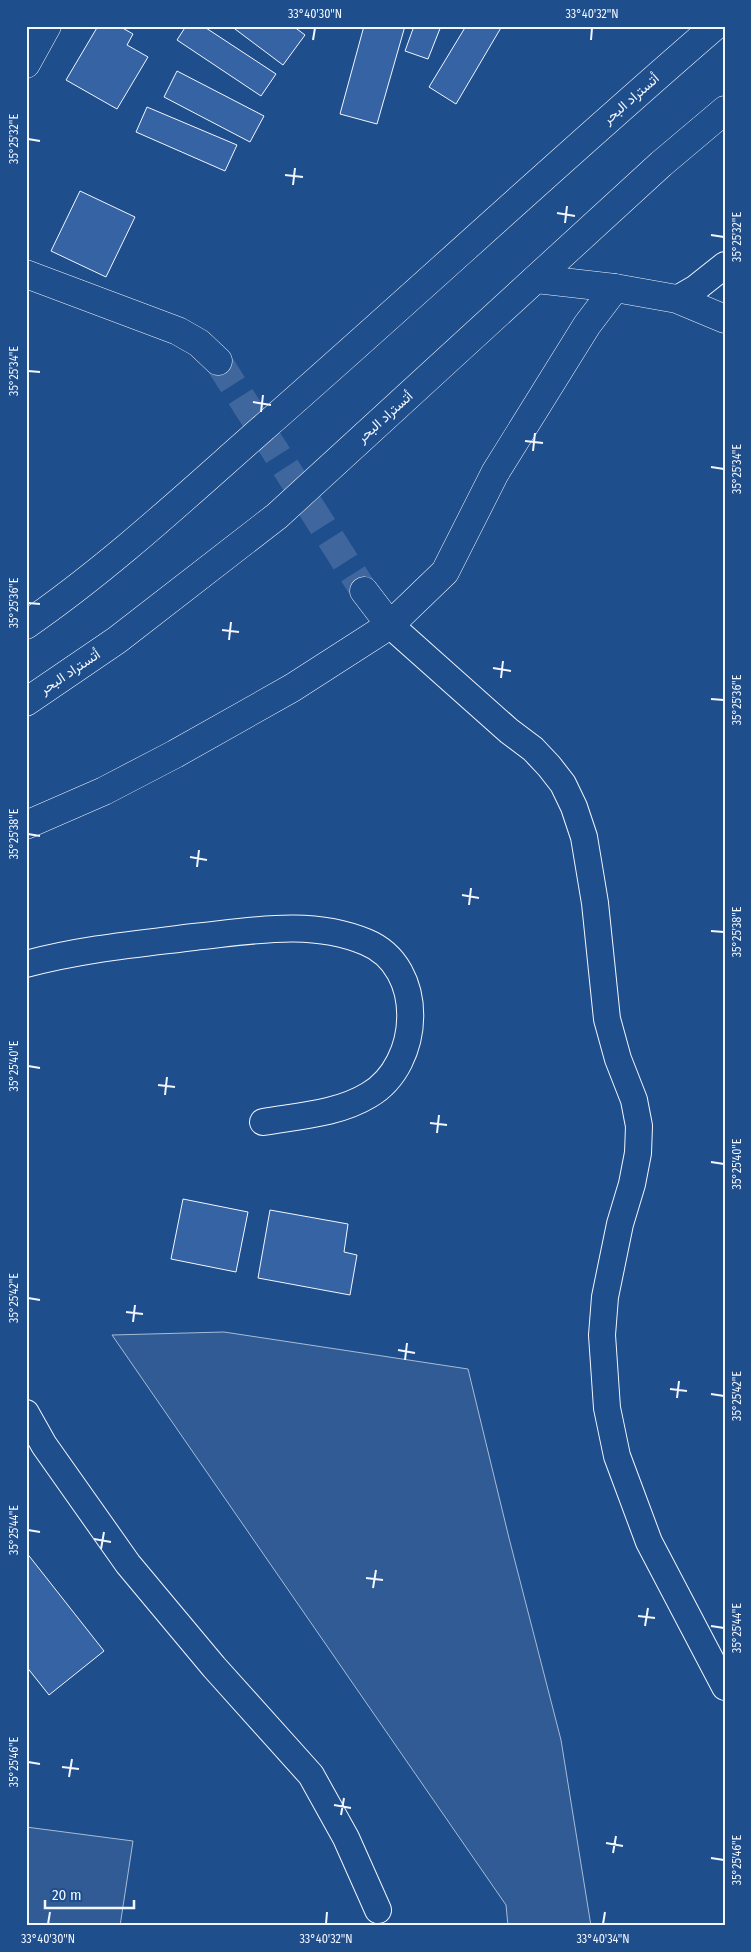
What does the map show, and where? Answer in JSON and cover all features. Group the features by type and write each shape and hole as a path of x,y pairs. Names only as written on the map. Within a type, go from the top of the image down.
{"main road":[{"path":"26,64 48,26"},
{"name":"أتستراد البحر","path":"26,625 62,600 136,540 358,345 554,167 715,26"},
{"name":"أتستراد البحر","path":"26,702 117,640 188,587 277,516 661,164 725,110"},
{"path":"26,274 178,331 199,343 218,362"},
{"path":"536,279 615,288 677,299 725,319"},
{"path":"26,825 104,790 176,754 292,688 390,625 445,572 495,473 587,324 615,288"},
{"path":"364,591 390,625"}],"street":[{"path":"677,299 696,288 725,266"},
{"path":"390,625 509,731 533,749 549,766 563,784 574,807 584,837 595,903 607,1019 618,1059 634,1100 639,1126 638,1153 632,1184 620,1224 605,1297 602,1344 607,1408 618,1456 649,1542 725,1687"},
{"path":"26,964 60,955 107,947 288,927 343,934 367,942 384,951 395,962 403,976 409,995 410,1031 398,1066 386,1082 369,1095 348,1104 320,1113 263,1122"},
{"path":"26,1413 44,1445 128,1564 214,1667 311,1775 346,1838 378,1910"}],"shaded area":[{"path":"224,1332 468,1369 561,1740 591,1926 508,1926 506,1905 112,1335"},
{"path":"26,1827 133,1841 120,1926 26,1926"}],"building":[{"path":"98,26 119,26 133,34 127,45 148,57 117,109 66,80"},
{"path":"186,26 203,26 276,74 261,96 177,40"},
{"path":"231,26 293,26 305,35 283,65"},
{"path":"364,26 405,26 377,124 340,114"},
{"path":"414,26 441,26 428,59 405,51"},
{"path":"466,26 502,26 456,104 429,87"},
{"path":"177,71 264,116 250,142 164,97"},
{"path":"147,107 237,145 225,171 136,132"},
{"path":"80,191 135,217 106,277 51,251"},
{"path":"183,1199 248,1212 236,1272 171,1259"},
{"path":"270,1210 348,1224 344,1252 357,1255 350,1295 258,1278"},
{"path":"26,1552 104,1651 49,1695 26,1666"}],"tunnel":[{"path":"218,361 364,591"}]}
